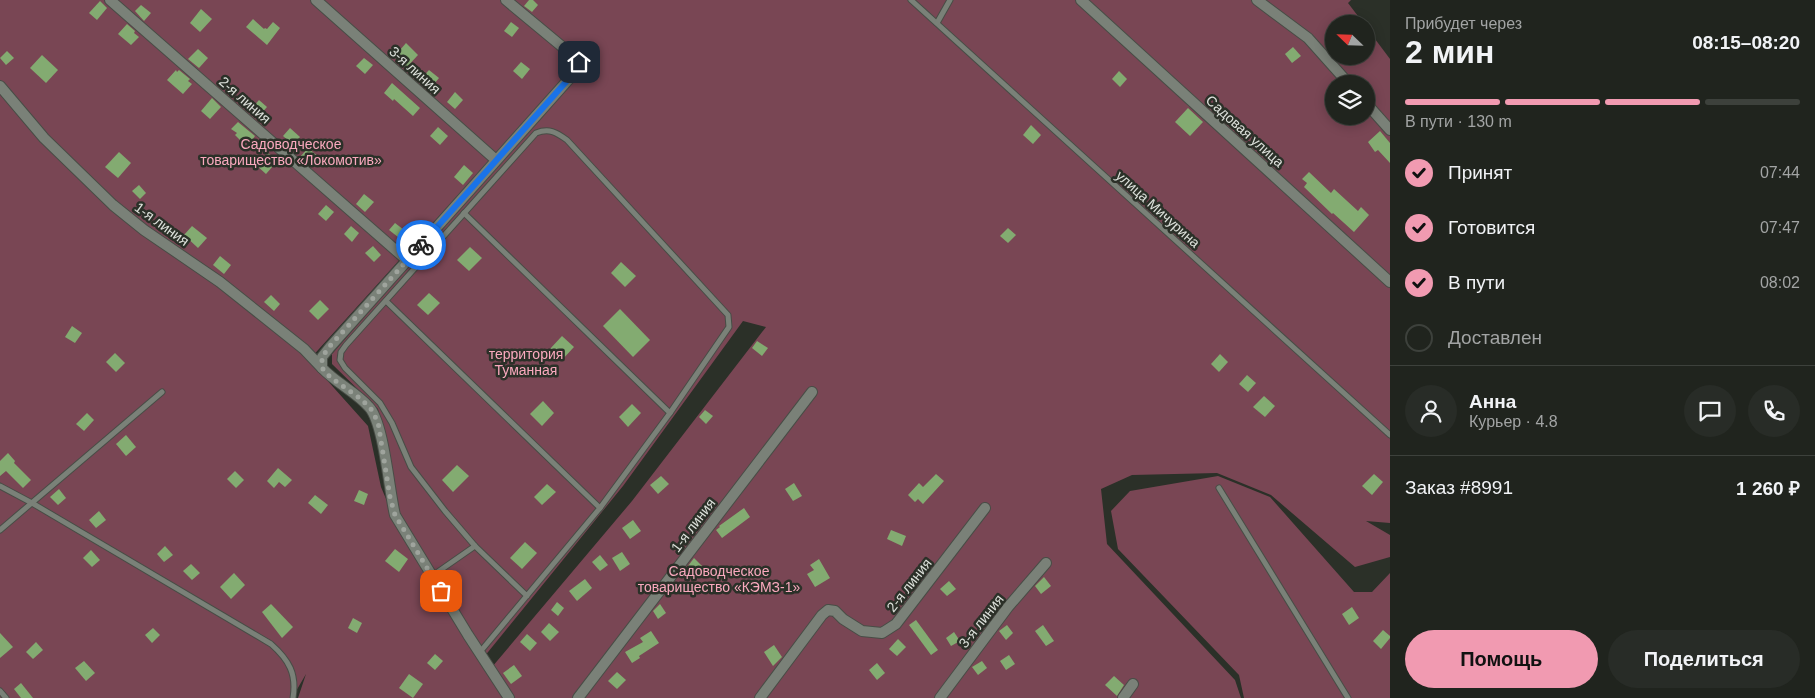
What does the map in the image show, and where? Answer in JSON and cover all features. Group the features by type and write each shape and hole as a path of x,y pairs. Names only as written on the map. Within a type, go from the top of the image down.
{"street":[{"name":"2-я линия","path":"110,0 408,261"},
{"name":"3-я линия","path":"316,0 496,160"},
{"path":"322,368 322,357 330,346 577,70 579,62 506,0"},
{"name":"Садовая улица","path":"1081,0 1390,282"},
{"path":"1257,0 1308,38 1341,75"},
{"name":"1-я линия","path":"0,86 44,138 113,205 144,230 220,282 304,349 330,377 361,399 371,409 378,422 390,497 395,515 509,698"},
{"path":"1375,113 1390,130"},
{"name":"1-я линия","path":"578,698 812,392"},
{"name":"2-я линия","path":"760,698 822,615 828,610 835,611 862,631 882,633 896,624 985,508"},
{"name":"3-я линия","path":"940,698 1008,607 1046,563"},
{"path":"1123,698 1133,684"}],"lane":[{"name":"улица Мичурина","path":"911,0 1390,434"},
{"path":"937,24 950,0"},
{"path":"479,652 527,596 600,508 670,413 729,328 728,315 567,140 557,132 544,130 536,133 340,352 340,360 345,368 380,403 392,423 411,467 475,546 527,596"},
{"path":"496,160 504,168"},
{"path":"464,213 670,413"},
{"path":"386,301 600,508"},
{"path":"0,530 162,392"},
{"path":"0,486 271,644 284,655 291,669 295,684 293,698"},
{"path":"1219,488 1348,698"},
{"path":"432,576 475,546"},
{"path":"0,692 6,698"}],"green space":[{"path":"0,0 1351,0 1348,3 1357,15 1325,15 1325,65 1375,65 1375,39 1390,59 1390,523 1366,521 1390,535 1390,557 1355,567 1271,495 1217,473 1132,475 1101,489 1107,544 1235,680 1241,698 512,698 492,667 632,501 766,327 743,321 623,486 484,657 401,520 378,409 332,364 332,354 577,74 572,69 309,360 368,426 381,487 397,525 505,698 298,698 306,674 292,698 0,698"},
{"path":"1218,476 1270,497 1354,592 1372,592 1390,573 1390,698 1244,698 1239,675 1118,549 1111,511 1130,491"}],"building":[{"path":"529,0 533,0 538,5 532,12 524,6"},
{"path":"100,1 107,8 97,20 89,13"},
{"path":"141,5 151,13 144,21 135,11"},
{"path":"201,9 212,19 200,32 190,23"},
{"path":"253,19 264,29 267,29 273,22 280,28 267,45 246,27"},
{"path":"511,22 519,28 512,37 504,31"},
{"path":"127,24 139,37 131,45 118,34"},
{"path":"406,43 418,55 406,68 394,57"},
{"path":"1293,47 1301,56 1292,63 1285,54"},
{"path":"198,49 208,58 199,68 188,59"},
{"path":"7,51 14,58 6,65 0,58"},
{"path":"42,55 58,70 46,83 30,68"},
{"path":"364,58 373,65 365,74 356,66"},
{"path":"521,62 530,69 522,79 513,71"},
{"path":"176,70 177,72 179,70 190,79 188,81 192,84 183,94 167,80"},
{"path":"429,70 439,78 430,89 420,80"},
{"path":"1119,71 1127,79 1120,87 1112,79"},
{"path":"392,83 420,108 413,116 394,99 393,101 384,93"},
{"path":"455,92 463,100 455,109 447,102"},
{"path":"212,98 221,107 210,119 201,111"},
{"path":"259,100 267,107 260,115 252,108"},
{"path":"1188,108 1203,122 1190,136 1175,122"},
{"path":"238,122 255,136 250,143 246,140 243,143 235,135 237,133 231,129"},
{"path":"1031,125 1041,135 1033,144 1023,135"},
{"path":"438,127 448,136 440,145 430,136"},
{"path":"290,128 300,137 293,145 283,136"},
{"path":"1380,131 1390,143 1390,163 1378,150 1375,152 1368,142"},
{"path":"308,148 320,158 312,167 300,157"},
{"path":"119,152 131,163 118,178 105,167"},
{"path":"268,153 276,160 266,174 256,165"},
{"path":"464,165 473,173 463,185 454,177"},
{"path":"1309,172 1331,193 1334,189 1358,211 1361,207 1369,215 1354,232 1304,187 1307,183 1302,179"},
{"path":"139,185 146,193 140,199 132,191"},
{"path":"364,194 374,202 365,212 356,204"},
{"path":"326,205 334,212 326,221 318,214"},
{"path":"395,223 404,230 398,237 389,230"},
{"path":"192,226 207,238 198,248 184,235"},
{"path":"351,226 359,233 352,242 344,234"},
{"path":"1008,228 1016,235 1008,243 1000,236"},
{"path":"373,246 381,255 374,262 365,253"},
{"path":"470,247 482,258 469,271 457,260"},
{"path":"220,256 231,265 224,274 213,265"},
{"path":"621,262 636,276 625,287 611,273"},
{"path":"429,293 440,303 428,315 417,305"},
{"path":"271,295 280,304 274,311 264,302"},
{"path":"320,300 329,309 318,320 309,311"},
{"path":"620,309 650,340 633,357 603,326"},
{"path":"72,326 82,333 75,343 65,337"},
{"path":"562,336 574,347 561,361 549,350"},
{"path":"757,341 768,348 762,356 752,348"},
{"path":"115,353 125,363 116,372 106,362"},
{"path":"1220,354 1228,362 1219,372 1211,364"},
{"path":"1247,375 1256,383 1248,392 1239,384"},
{"path":"1264,396 1275,406 1265,417 1253,407"},
{"path":"543,401 554,413 542,426 530,414"},
{"path":"632,404 641,413 628,427 619,417"},
{"path":"705,410 713,416 706,424 699,417"},
{"path":"87,413 94,420 84,431 76,424"},
{"path":"126,435 136,447 126,456 116,444"},
{"path":"8,453 15,461 14,463 31,480 23,488 6,471 0,476 0,461"},
{"path":"457,465 469,476 453,492 442,480"},
{"path":"278,468 292,480 285,487 279,482 274,488 267,481"},
{"path":"235,471 244,480 236,488 227,479"},
{"path":"936,474 944,481 923,504 918,499 915,502 908,495 919,483 923,487"},
{"path":"1374,474 1383,482 1372,495 1362,486"},
{"path":"661,476 669,484 658,494 650,485"},
{"path":"794,483 802,496 793,501 785,489"},
{"path":"547,484 556,492 542,505 534,497"},
{"path":"59,489 66,498 58,505 50,497"},
{"path":"359,490 368,494 364,505 354,501"},
{"path":"315,495 328,505 321,514 308,503"},
{"path":"744,508 750,517 722,538 716,530"},
{"path":"99,511 106,520 96,528 89,520"},
{"path":"633,520 641,531 630,539 622,528"},
{"path":"891,530 906,536 902,546 887,539"},
{"path":"525,542 537,553 522,569 510,558"},
{"path":"165,546 173,555 164,562 157,554"},
{"path":"395,549 408,559 399,572 385,561"},
{"path":"91,550 100,560 92,567 83,558"},
{"path":"622,552 630,564 620,571 612,558"},
{"path":"600,555 608,565 600,571 592,562"},
{"path":"694,558 704,568 694,579 685,570"},
{"path":"819,559 830,578 815,587 807,574 814,570 810,565"},
{"path":"191,564 200,573 192,580 183,571"},
{"path":"234,573 245,585 231,599 220,587"},
{"path":"1044,577 1051,586 1041,594 1035,586"},
{"path":"585,579 592,588 577,601 569,591"},
{"path":"949,581 956,589 947,596 940,589"},
{"path":"557,602 564,608 558,616 551,610"},
{"path":"271,604 293,627 282,638 262,612"},
{"path":"660,604 666,613 658,619 653,611"},
{"path":"1352,607 1359,618 1349,625 1342,614"},
{"path":"353,618 362,623 357,633 348,628"},
{"path":"916,620 938,650 931,655 909,625"},
{"path":"549,623 559,632 550,641 541,632"},
{"path":"1007,625 1013,633 1006,640 999,631"},
{"path":"1043,625 1054,641 1046,646 1035,631"},
{"path":"153,628 160,635 152,643 145,635"},
{"path":"1383,630 1390,638 1381,649 1373,641"},
{"path":"651,631 659,643 632,663 625,652 643,642 640,638"},
{"path":"954,632 960,641 951,646 946,638"},
{"path":"0,633 13,647 0,658"},
{"path":"527,634 537,643 530,651 520,642"},
{"path":"898,639 906,647 897,656 889,649"},
{"path":"36,642 43,650 33,659 26,652"},
{"path":"774,645 782,657 773,666 764,652"},
{"path":"435,654 443,661 435,670 427,663"},
{"path":"1009,655 1015,664 1006,670 1000,661"},
{"path":"84,661 95,673 86,681 75,668"},
{"path":"982,661 987,668 978,675 972,667"},
{"path":"877,663 885,673 877,680 869,670"},
{"path":"514,665 522,676 511,684 503,673"},
{"path":"617,672 626,680 617,689 608,681"},
{"path":"409,674 423,684 413,698 399,688"},
{"path":"1114,676 1124,685 1117,696 1105,685"},
{"path":"21,683 33,698 21,698 14,689"}],"way so far":[{"path":"421,245 330,346 322,357 322,368 330,377 361,399 371,409 378,422 390,497 395,515 441,591"}],"route":[{"path":"421,245 577,70 579,62"}],"park label":[{"name":"Садоводческое товарищество «Локомотив»","path":"291,152"},
{"name":"территория Туманная","path":"526,362"},
{"name":"Садоводческое товарищество «КЭМЗ-1»","path":"719,580"}]}
